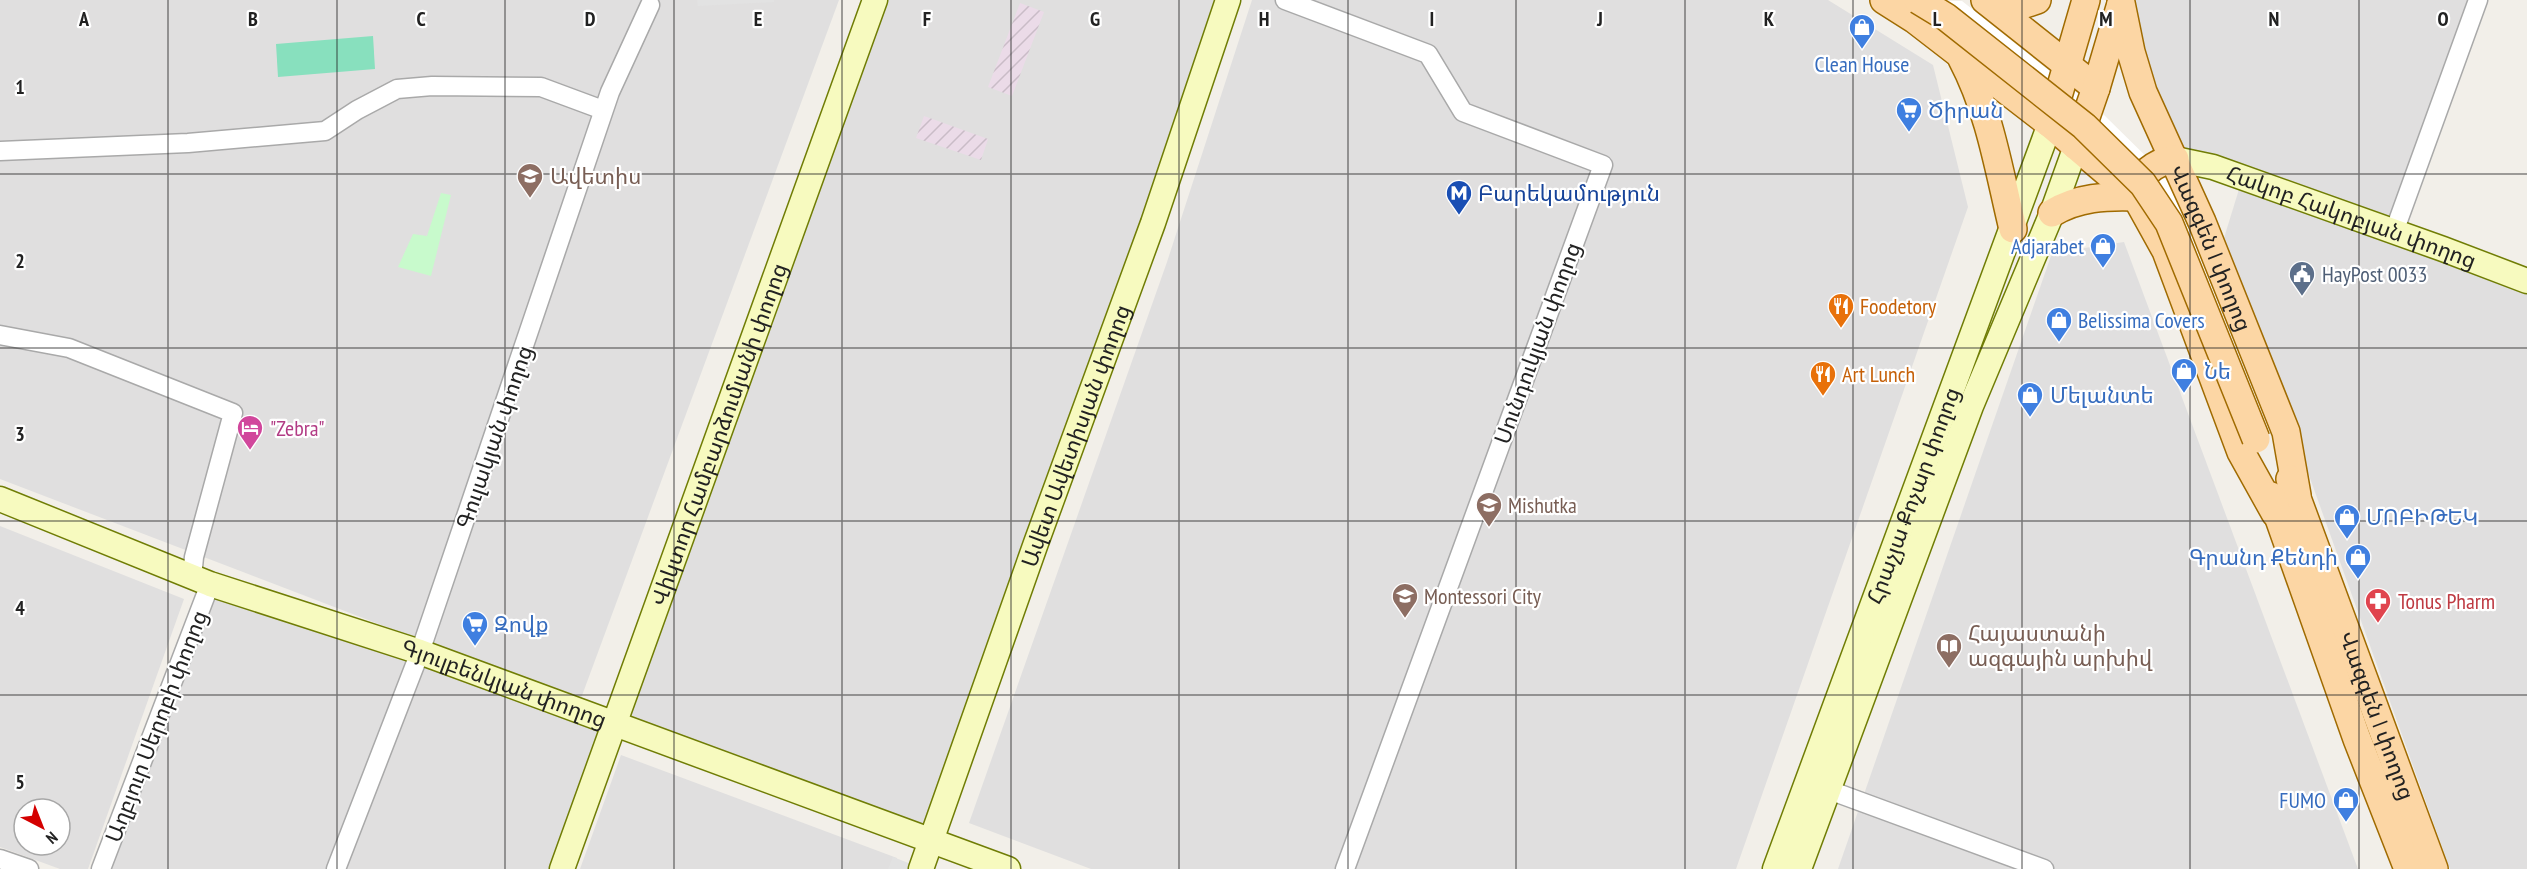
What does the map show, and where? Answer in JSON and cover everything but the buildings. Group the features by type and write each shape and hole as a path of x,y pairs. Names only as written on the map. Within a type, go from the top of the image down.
{"main road":[{"path":"1884,0 1958,53 2058,94 2096,88"},
{"path":"1918,0 2058,94"},
{"path":"1940,0 1990,33 2058,94"},
{"path":"1986,1 2013,8 2037,0"},
{"path":"2058,94 2086,0"},
{"path":"1958,53 1971,51 1978,47 1992,29 1992,16 1986,1"},
{"path":"1986,1 2058,94 2076,146 2136,197"},
{"path":"2076,146 2121,2"},
{"name":"Վազգեն I փողոց","path":"2121,2 2131,52 2143,92 2175,159 2286,432 2297,495"},
{"path":"1958,53 1973,81 1987,120 2013,229"},
{"name":"Վազգեն I փողոց","path":"2058,94 2094,114 2155,178 2168,199 2263,436 2297,495 2434,869"},
{"path":"2136,197 2139,184 2152,167 2175,159"},
{"path":"2052,213 2067,204 2082,199 2136,197"},
{"name":"Վազգեն I փողոց","path":"2136,197 2166,251 2241,452 2275,513 2408,869"},
{"name":"Վազգեն I փողոց","path":"2263,436 2275,513"}],"street":[{"name":"Վիկտոր Համբարձումյանի փողոց","path":"562,869 875,0"},
{"name":"Ավետ Ավետիսյան փողոց","path":"921,869 1036,543 1153,223 1228,0"},
{"name":"Սունդուկյան փողոց","path":"1285,0 1428,54 1463,112 1603,165 1346,869"},
{"path":"2394,232 2478,0"},
{"name":"Գուլակյան փողոց","path":"336,869 420,652 603,110 650,5"},
{"path":"0,151 188,143 325,131 357,110 397,89 432,86 541,87 603,110"},
{"name":"Հրաչյա Քոչար փողոց","path":"1775,869 2013,229 2058,94"},
{"name":"Հրաչյա Քոչար փողոց","path":"1800,869 1971,406 2052,213 2076,146"},
{"name":"Հակոբ Հակոբյան փողոց","path":"2175,159 2212,167 2527,281"},
{"name":"Աղբյուր Սերոբի փողոց","path":"0,335 69,348 232,413 194,557 201,580 101,869"},
{"name":"Գյուլբենկյան փողոց","path":"0,499 201,580 420,652 1008,869"},
{"path":"1828,790 2044,869"},
{"path":"0,859 29,869"}],"shaded area":[{"path":"0,0 839,0 580,701 0,479"},
{"path":"697,0 774,0 774,2 698,6"},
{"path":"875,0 1228,0 931,841 613,725"},
{"path":"1252,0 1828,0 1933,65 1968,207 1736,869 1091,869 969,823 1167,262"},
{"path":"2121,0 2478,0 2394,232 2175,159"},
{"path":"1020,3 1044,12 1012,96 988,87"},
{"path":"924,116 988,139 981,160 916,138"},
{"path":"2240,186 2527,293 2527,869 2450,869 2224,238"},
{"path":"2124,242 2358,869 1838,869 2052,253"},
{"path":"0,526 184,599 88,869 60,869 27,857 72,857 72,797 12,797 12,851 0,847"},
{"path":"210,584 613,725 562,869 103,869"},
{"path":"621,755 897,858 893,869 580,869"},
{"path":"893,857 911,864 909,869 888,869"}],"green space":[{"path":"373,36 375,69 278,77 276,44"},
{"path":"441,193 451,195 431,276 398,267 413,234 427,236"}],"pier":[{"path":"1899,0 1962,1 2102,113 2169,179 2279,429 2250,441 2161,226"}],"place":[{"name":"Clean House","path":"1862,50"},
{"name":"Ծիրան","path":"1909,133"},
{"name":"Ավետիս","path":"530,199"},
{"name":"Բարեկամություն","path":"1459,216"},
{"name":"Adjarabet","path":"2103,269"},
{"name":"HayPost 0033","path":"2302,297"},
{"name":"Foodetory","path":"1841,329"},
{"name":"Belissima Covers","path":"2059,343"},
{"name":"Նե","path":"2184,394"},
{"name":"Art Lunch","path":"1823,397"},
{"name":"Մելանտե","path":"2030,418"},
{"name":"\"Zebra\"","path":"250,451"},
{"name":"Mishutka","path":"1489,528"},
{"name":"ՄՈԲԻԹԵԿ","path":"2347,540"},
{"name":"Գրանդ Քենդի","path":"2358,580"},
{"name":"Montessori City","path":"1405,619"},
{"name":"Tonus Pharm","path":"2378,624"},
{"name":"Զովք","path":"475,647"},
{"name":"Հայաստանի ազգային արխիվ","path":"1949,669"},
{"name":"FUMO","path":"2346,823"}]}
